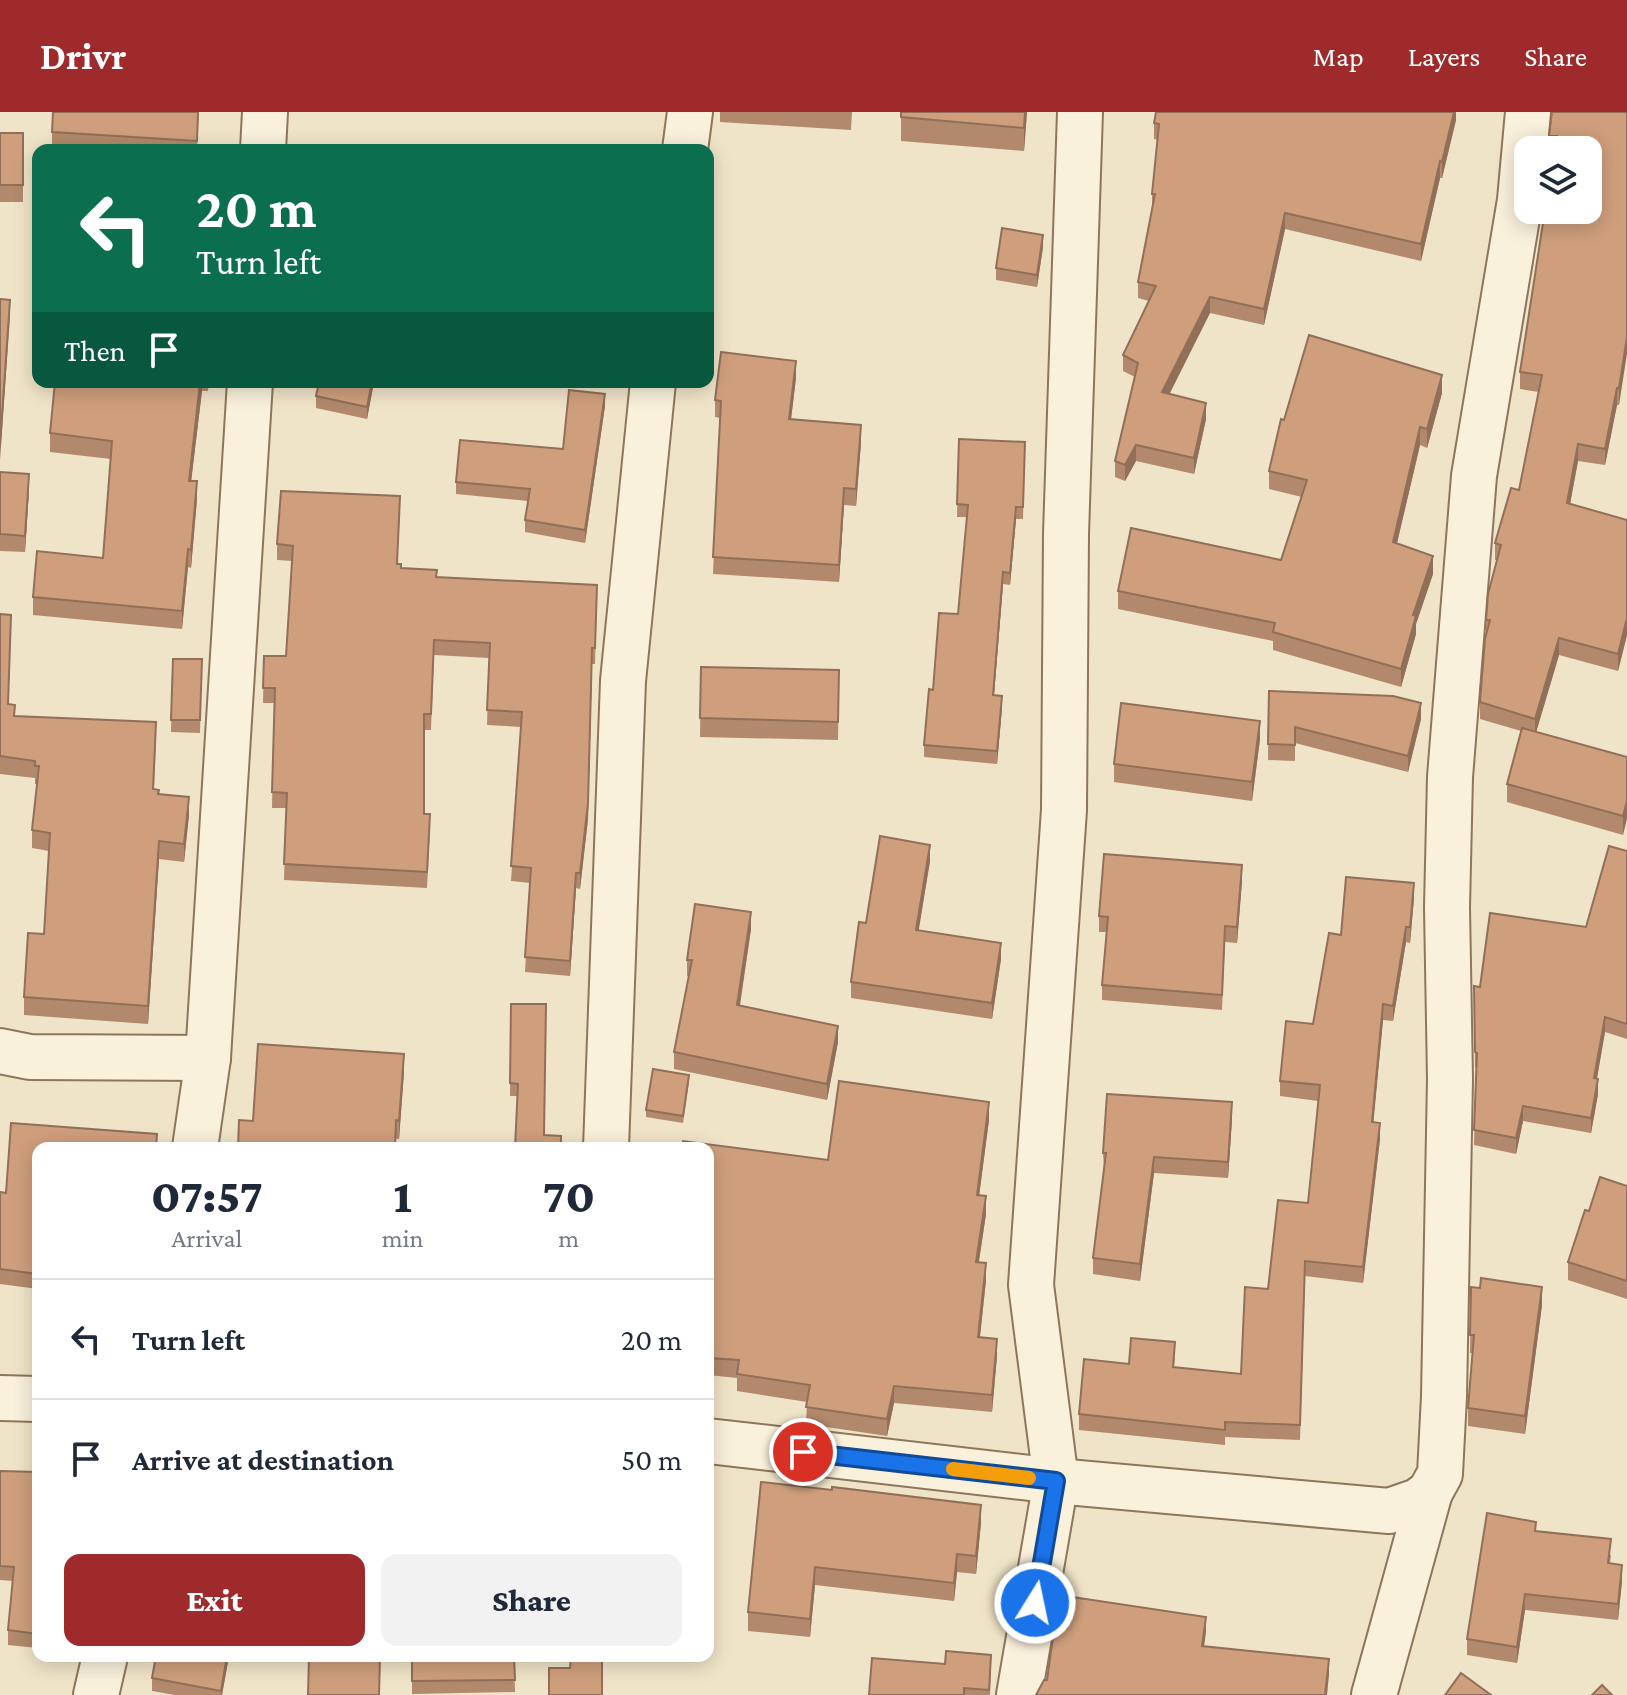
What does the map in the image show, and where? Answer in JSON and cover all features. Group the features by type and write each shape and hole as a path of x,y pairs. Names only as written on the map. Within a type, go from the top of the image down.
{"street":[{"path":"263,144 265,112"},
{"path":"686,144 690,112"},
{"path":"1019,1695 1056,1481 1031,1285 1064,810 1066,534 1080,112"},
{"path":"1374,1695 1430,1492 1440,1474 1450,1079 1447,907 1450,777 1474,476 1520,200 1528,112"},
{"path":"196,1142 208,1058 250,388"},
{"path":"606,1142 623,681 652,388"},
{"path":"0,1051 30,1057 208,1058"},
{"path":"0,1398 32,1399"},
{"path":"714,1442 1056,1481 1389,1511 1418,1501 1430,1492"},
{"path":"96,1695 104,1662"}],"building":[{"path":"53,112 198,112 197,141 52,132"},
{"path":"901,112 1025,112 1024,128 901,117"},
{"path":"1156,112 1454,112 1421,244 1285,213 1264,309 1210,297 1162,392 1206,403 1194,458 1136,445 1125,465 1115,461 1138,363 1123,355 1156,286 1138,282 1155,194 1152,194 1159,124 1154,123"},
{"path":"1552,112 1627,112 1627,337 1605,449 1578,444 1567,503 1627,520 1627,618 1618,654 1559,638 1535,719 1480,702 1485,639 1490,620 1486,620 1488,594 1501,545 1495,543 1511,488 1519,490 1542,375 1520,372 1543,224 1602,224 1602,136 1549,136"},
{"path":"0,133 23,133 23,185 0,185"},
{"path":"1002,228 1043,235 1037,275 996,268"},
{"path":"0,299 10,300 0,444"},
{"path":"1309,335 1442,375 1427,429 1420,427 1393,542 1433,556 1413,615 1416,616 1401,669 1273,632 1275,623 1118,591 1131,528 1281,560 1307,480 1269,471 1281,419 1284,420"},
{"path":"721,352 796,361 789,419 861,425 856,489 844,488 839,565 713,557 721,401 715,400"},
{"path":"54,388 199,388 189,481 197,481 182,611 33,597 37,551 103,558 112,441 50,433"},
{"path":"318,388 371,388 367,407 316,396"},
{"path":"569,390 605,394 585,530 525,520 530,489 456,482 460,440 563,449"},
{"path":"959,439 1025,442 1023,507 1016,507 1010,573 1003,572 993,695 1002,696 997,751 924,745 929,689 933,690 939,613 958,614 968,505 957,504"},
{"path":"0,472 29,474 25,536 0,534"},
{"path":"281,491 400,496 397,564 401,564 401,568 437,570 436,577 597,585 588,803 580,873 576,873 570,961 525,957 531,868 511,866 522,712 487,710 490,643 434,640 431,714 424,714 424,814 430,814 427,872 284,864 287,793 272,792 275,688 263,688 264,656 286,656 293,546 277,544"},
{"path":"0,614 11,615 8,704 15,705 14,716 156,722 153,789 159,790 158,794 189,797 184,844 159,841 148,1006 24,997 28,933 44,934 50,833 32,830 39,766 35,766 35,761 0,756"},
{"path":"173,659 202,659 200,720 171,720"},
{"path":"701,667 839,670 838,722 700,718"},
{"path":"1269,691 1393,696 1421,703 1408,756 1295,727 1295,745 1268,744"},
{"path":"1121,703 1260,721 1252,782 1114,764"},
{"path":"1522,728 1627,757 1627,801 1623,816 1507,784"},
{"path":"880,836 930,845 916,930 1001,943 992,1003 851,982 859,922 866,923"},
{"path":"1609,846 1627,851 1627,1024 1605,1017 1594,1078 1598,1079 1591,1118 1523,1106 1516,1138 1474,1130 1477,1053 1474,986 1480,987 1490,913 1586,927"},
{"path":"1104,854 1242,865 1237,927 1225,926 1222,995 1102,985 1108,917 1099,916"},
{"path":"1346,877 1414,883 1410,927 1406,927 1393,1006 1383,1004 1372,1122 1380,1123 1363,1267 1305,1261 1300,1425 1225,1422 1225,1430 1079,1414 1084,1359 1129,1364 1131,1338 1175,1342 1173,1367 1241,1374 1245,1287 1268,1289 1278,1200 1308,1203 1320,1085 1280,1081 1286,1021 1313,1024 1329,933 1341,935"},
{"path":"695,904 751,912 737,1005 838,1026 827,1084 674,1052 692,960 687,960"},
{"path":"511,1004 546,1004 544,1135 561,1136 561,1142 515,1142 518,1084 510,1083"},
{"path":"258,1044 404,1054 395,1142 238,1142 239,1120 253,1121"},
{"path":"653,1069 689,1075 683,1116 646,1110"},
{"path":"839,1081 989,1102 977,1195 986,1196 976,1262 986,1263 978,1337 997,1339 992,1395 894,1386 887,1419 806,1407 810,1385 737,1374 739,1360 714,1358 714,1145 828,1160"},
{"path":"1107,1094 1232,1102 1228,1162 1154,1157 1140,1264 1093,1258 1106,1153 1103,1153"},
{"path":"11,1123 157,1134 156,1142 32,1142 32,1273 0,1269 0,1192 6,1193"},
{"path":"1600,1177 1627,1186 1627,1281 1568,1262 1585,1210 1589,1211"},
{"path":"1481,1278 1542,1287 1525,1416 1468,1408 1474,1335 1470,1335 1471,1287 1480,1288"},
{"path":"0,1471 32,1472 32,1633 8,1630 14,1567 0,1566"},
{"path":"761,1482 832,1490 832,1487 981,1505 976,1556 957,1554 954,1583 815,1567 810,1619 748,1612"},
{"path":"1487,1513 1536,1522 1535,1531 1611,1539 1608,1563 1622,1565 1618,1604 1525,1594 1517,1647 1467,1639"},
{"path":"1059,1595 1206,1617 1202,1646 1329,1659 1325,1695 1036,1695 1044,1680 1047,1680"},
{"path":"946,1651 991,1655 989,1690 964,1688 964,1695 869,1695 872,1658 945,1664"},
{"path":"155,1662 226,1662 221,1691 152,1678"},
{"path":"309,1662 380,1662 379,1695 308,1695"},
{"path":"412,1662 514,1662 515,1680 412,1681"},
{"path":"570,1662 602,1662 602,1695 549,1695 549,1668 570,1668"},
{"path":"1461,1673 1491,1695 1445,1695"},
{"path":"1602,1685 1612,1695 1592,1695"}],"slow traffic":[{"path":"953,1469 1029,1478"}],"route":[{"path":"803,1452 1056,1481 1035,1603"}]}
